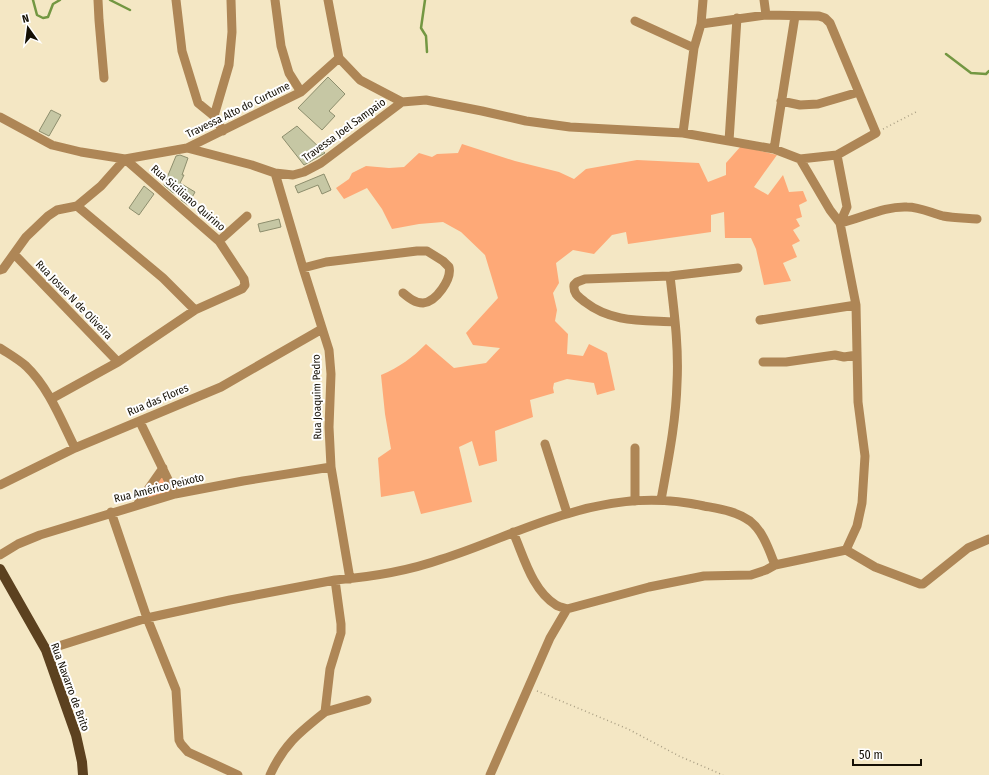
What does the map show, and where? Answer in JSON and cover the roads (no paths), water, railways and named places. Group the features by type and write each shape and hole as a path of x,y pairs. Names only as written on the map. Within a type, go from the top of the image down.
{"main road":[{"name":"Rua Navarro de Brito","path":"0,569 46,650 76,735 82,762 83,775"}],"street":[{"path":"98,0 104,78"},
{"path":"176,0 182,51 198,103 214,116 223,131"},
{"path":"214,116 229,65 232,25 231,0"},
{"path":"275,0 281,46 289,73 301,92"},
{"path":"328,0 338,58 360,80 402,102 426,100 526,121 570,127 683,133 774,149 800,159 837,155 876,133 830,23 825,18 810,15 766,15 701,24"},
{"path":"683,133 694,48 701,24 703,0"},
{"path":"764,0 766,15"},
{"path":"774,149 795,16"},
{"path":"729,141 737,18"},
{"path":"635,21 694,48"},
{"name":"Travessa Alto do Curtume","path":"0,117 52,145 81,152 125,159 187,148 223,131 301,92 338,58"},
{"path":"781,101 800,105 818,104 859,92"},
{"name":"Travessa Joel Sampaio","path":"187,148 252,165 275,173 293,175 313,169 402,102"},
{"path":"837,155 847,207 840,223"},
{"path":"0,270 26,237 48,216 57,210 77,206 101,186 125,159"},
{"name":"Rua Siciliano Quirino","path":"125,159 219,241 244,279 245,284 242,289 195,310"},
{"path":"800,159 830,210 840,223 856,305 858,402 866,456 862,503 857,526 846,550"},
{"name":"Rua Joaquim Pedro","path":"275,173 329,350 331,374 329,427 331,467 350,579"},
{"path":"51,399 118,362 195,310 163,278 77,206"},
{"path":"840,223 852,221 876,212 906,207 918,208 944,216 978,219"},
{"path":"219,241 247,216"},
{"path":"303,268 326,262 417,251 427,251 443,261 449,267 449,276 439,293 430,301 422,303 415,302 403,293"},
{"name":"Rua Josue N de Oliveira","path":"14,254 118,362"},
{"path":"675,322 618,318 605,314 594,309 579,297 574,289 574,285 585,279 670,276 738,268"},
{"path":"661,500 671,442 677,382 675,322 670,276"},
{"path":"760,320 856,305"},
{"name":"Rua das Flores","path":"0,485 75,448 140,422 221,386 322,329"},
{"path":"0,348 25,366 51,399 75,448"},
{"path":"763,362 786,362 835,355 844,357 857,355"},
{"path":"140,422 175,494"},
{"path":"545,444 567,513"},
{"path":"635,501 636,448"},
{"name":"Rua Américo Peixoto","path":"0,555 29,538 111,512 175,494 243,481 331,467"},
{"path":"138,505 163,468"},
{"path":"46,650 147,618 335,580 410,569 443,559 567,513 608,504 661,500 697,504 734,512 750,521 761,532 775,565"},
{"path":"111,512 147,618 176,690 179,740 188,752 238,775"},
{"path":"513,532 533,580 543,594 556,605 567,609 649,587 704,576 751,575 775,565 846,550 875,566 923,584 968,548 989,538"},
{"path":"325,712 330,669 341,633 335,580"},
{"path":"490,775 550,638 567,609"},
{"path":"270,775 284,749 296,736 325,712 367,700"}],"waterway":[{"path":"33,0 37,15 43,18 48,17 53,4 60,0"},
{"path":"110,0 130,10"},
{"path":"425,0 421,28 426,36 427,52"},
{"path":"946,54 971,73 986,74 989,71"}]}
